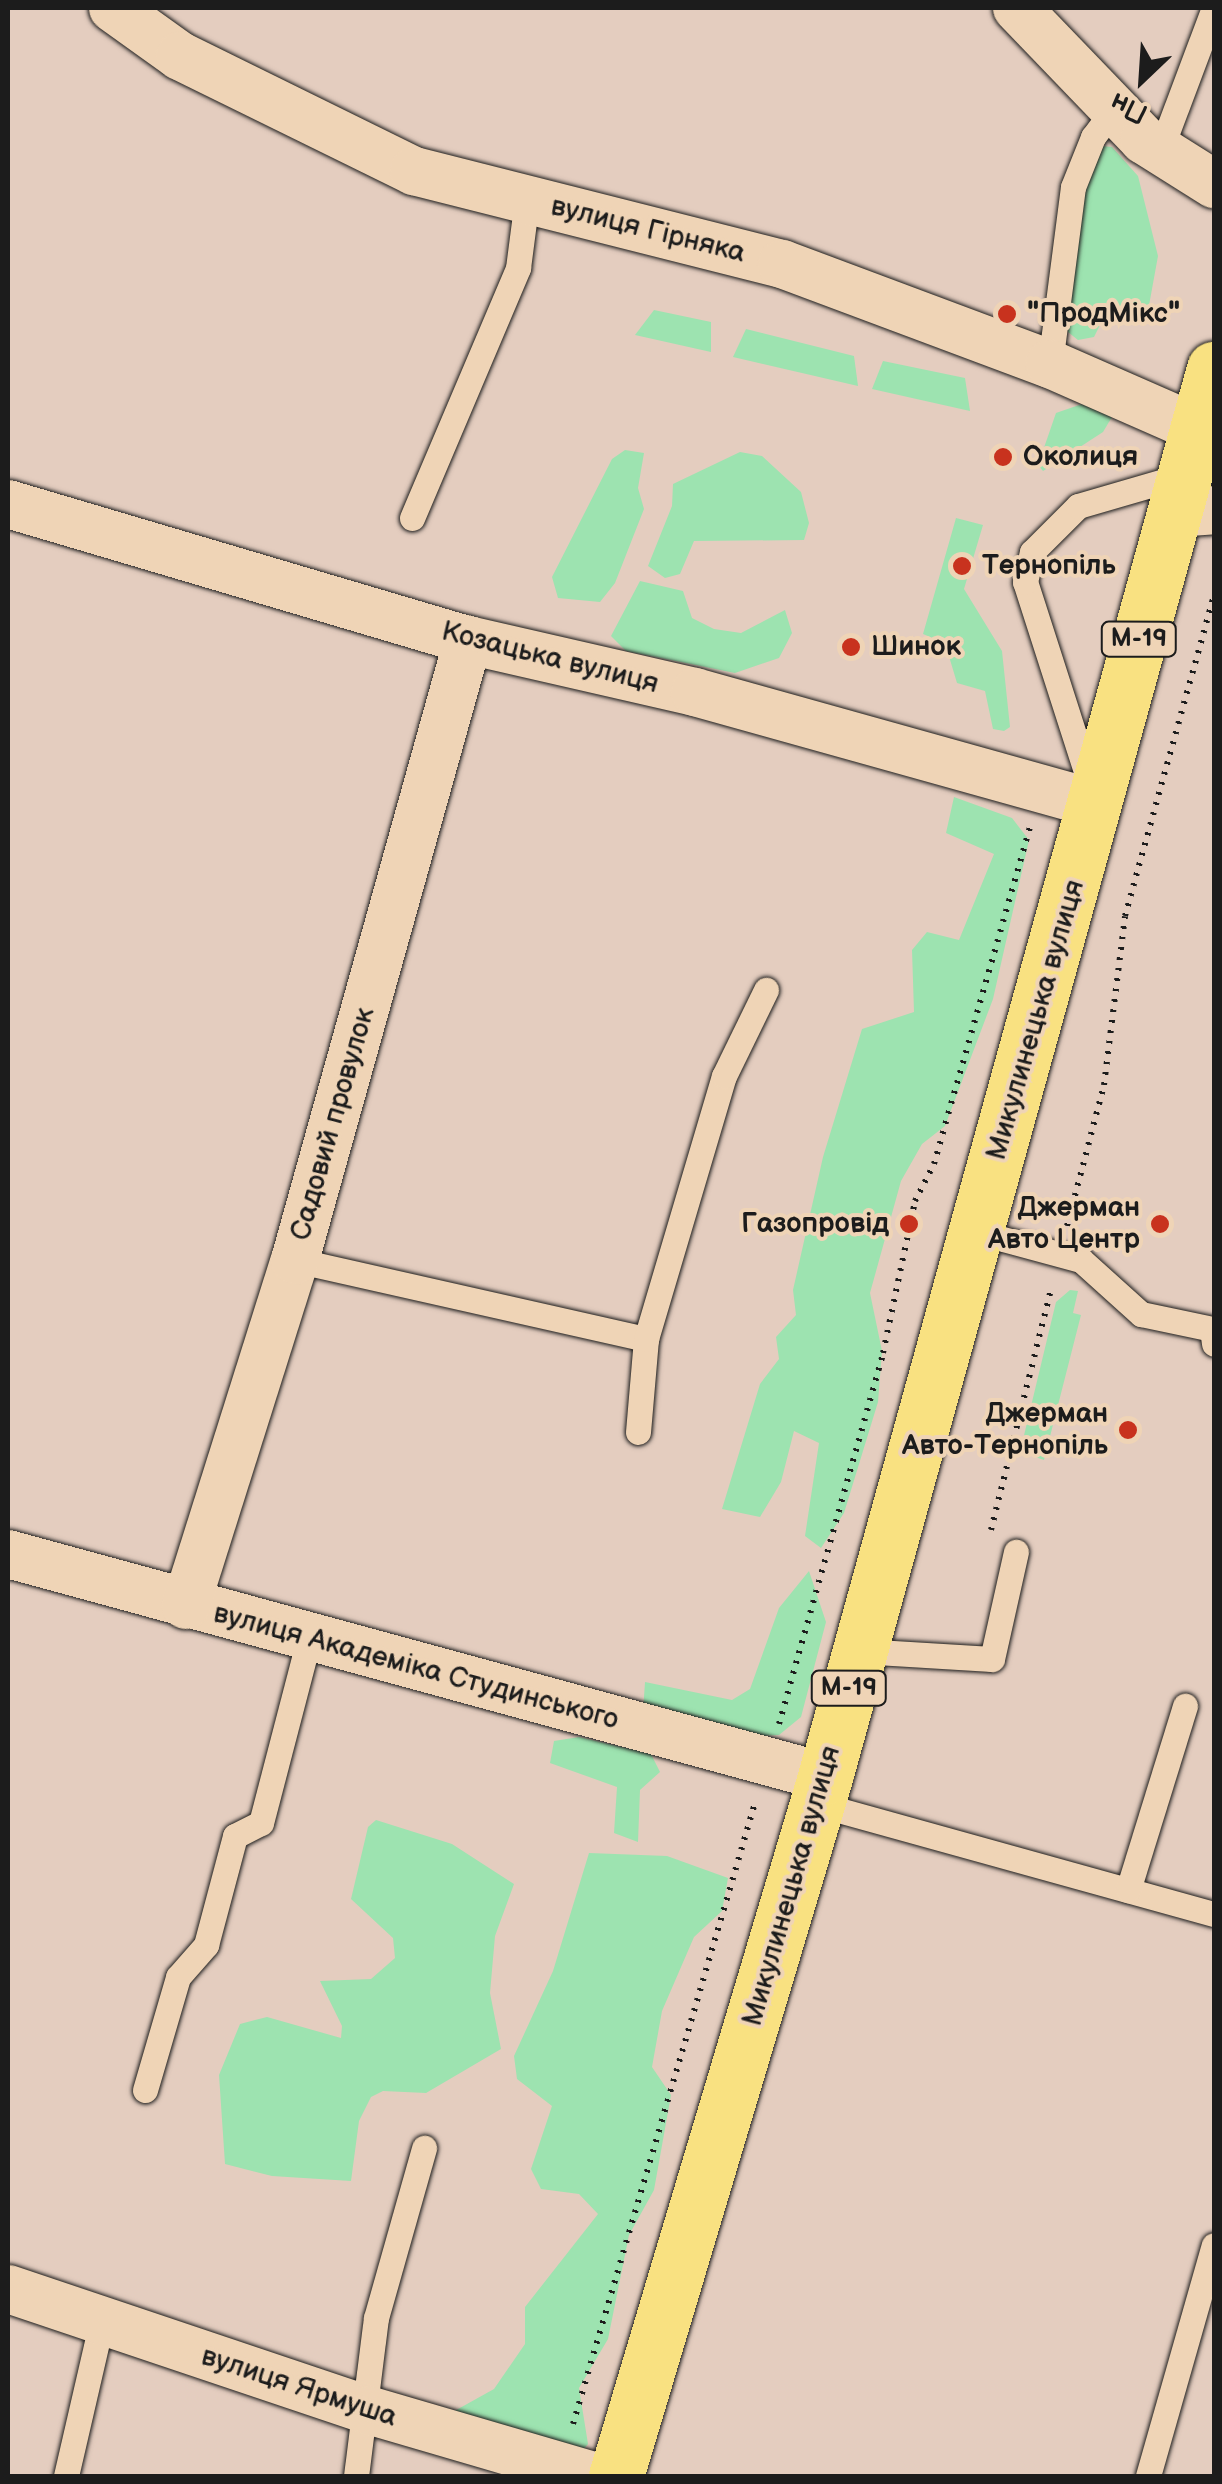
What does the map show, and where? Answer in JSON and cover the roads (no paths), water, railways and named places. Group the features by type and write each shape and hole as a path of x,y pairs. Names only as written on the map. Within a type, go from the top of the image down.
{"highway":[{"name":"Микулинецька вулиця","path":"616,2476 821,1791 1095,804 1193,482 1214,368"}],"street":[{"name":"вулиця Гірняка","path":"113,8 180,56 414,171 782,264 1050,364 1193,482"},
{"path":"1016,8 1144,140 1162,146 1214,184"},
{"name":"Козацька вулиця","path":"8,504 468,640 695,692 1095,804"},
{"name":"Садовий провулок","path":"186,1605 295,1260 468,640"},
{"name":"вулиця Академіка Студинського","path":"8,1554 768,1762 821,1791"},
{"name":"вулиця Ярмуша","path":"8,2289 101,2324 368,2410 508,2465 578,2472"}],"lane":[{"path":"1162,146 1214,8"},
{"path":"1050,364 1073,187 1093,136 1113,110"},
{"path":"412,518 518,268 528,199"},
{"path":"1095,804 1025,582 1032,552 1078,506 1193,482"},
{"path":"638,1432 646,1338 724,1076 766,990"},
{"path":"977,1232 1080,1260 1141,1314 1212,1329 1214,1344"},
{"path":"295,1260 646,1338"},
{"path":"860,1651 992,1659 1016,1552"},
{"path":"145,2090 178,1977 206,1945 236,1836 261,1823 309,1639"},
{"path":"1128,1890 1185,1706"},
{"path":"821,1791 1214,1914"},
{"path":"356,2476 368,2410 376,2318 424,2148"},
{"path":"1148,2476 1214,2245"},
{"path":"66,2476 101,2324"}],"place":[{"name":"\"ПродМікс\"","path":"1007,314"},
{"name":"Околиця","path":"1003,457"},
{"name":"Тернопіль","path":"962,566"},
{"name":"Шинок","path":"851,647"},
{"name":"Газопровід","path":"909,1224"},
{"name":"Джерман Авто Центр","path":"1160,1224"},
{"name":"Джерман Авто-Тернопіль","path":"1128,1430"}]}
